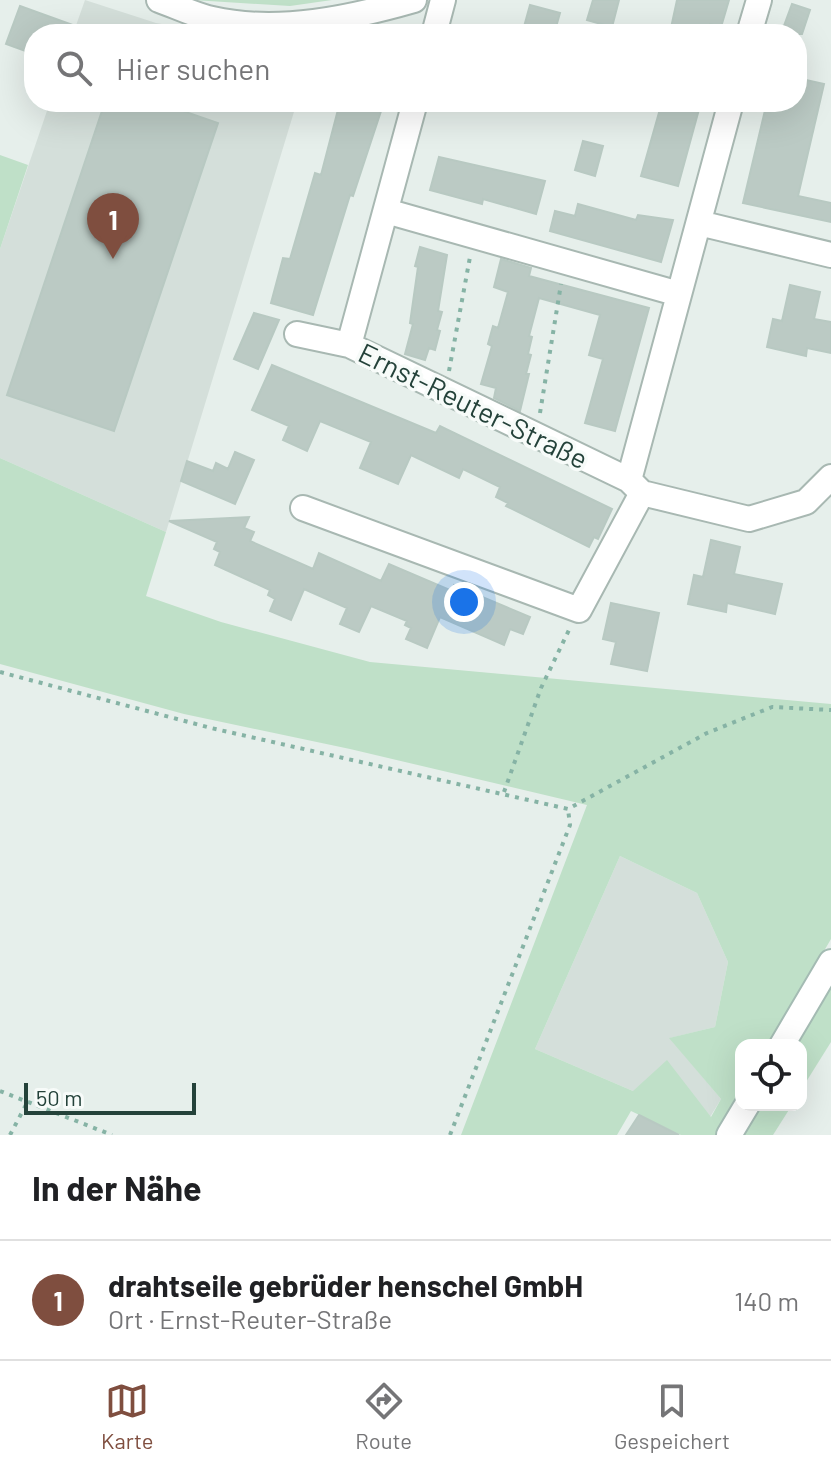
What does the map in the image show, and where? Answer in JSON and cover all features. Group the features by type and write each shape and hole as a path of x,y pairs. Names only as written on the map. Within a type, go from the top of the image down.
{"street":[{"path":"159,0 212,19 295,24 377,11 414,0"},
{"path":"437,24 443,0"},
{"path":"752,24 759,0"},
{"path":"349,345 412,112"},
{"path":"303,508 579,610 636,487 679,294 728,112"},
{"path":"386,211 679,294"},
{"path":"699,223 831,255"},
{"name":"Ernst-Reuter-Straße","path":"297,334 349,345 636,487 749,519 806,502 831,477"},
{"path":"786,1039 831,962"},
{"path":"729,1135 743,1111"}],"path":[{"path":"445,393 474,235"},
{"path":"534,437 566,262"},
{"path":"504,792 541,688 579,610"},
{"path":"0,672 211,728 504,792 568,809 707,733 772,707 831,710"},
{"path":"450,1135 570,825 568,809"},
{"path":"0,1091 112,1135"},
{"path":"10,1135 28,1101"}],"shaded area":[{"path":"85,0 162,24 77,24"},
{"path":"47,112 294,112 166,532 0,458 0,249"},
{"path":"620,856 697,893 728,962 715,1027 670,1038 721,1099 710,1117 633,1091 535,1049"}],"green space":[{"path":"193,0 332,0 290,6"},
{"path":"0,155 28,165 0,249"},
{"path":"0,458 166,532 146,596 221,622 370,662 831,704 831,939 773,1039 735,1039 735,1104 717,1135 681,1135 631,1111 617,1135 461,1135 587,805 350,749 184,714 0,664","holes":["620,856 697,893 728,962 715,1027 669,1038 721,1099 711,1117 667,1060 633,1091 535,1049"]},
{"path":"831,986 831,1042 807,1080 807,1039 800,1039"},
{"path":"758,1111 788,1111 773,1135 744,1135"}],"building":[{"path":"593,0 619,0 613,24 587,20"},
{"path":"677,0 729,0 722,24 672,24"},
{"path":"792,4 810,10 805,24 785,24"},
{"path":"530,5 560,13 557,24 525,24"},
{"path":"20,6 70,24 24,24 24,50 6,44"},
{"path":"807,80 824,84 798,196 831,203 831,222 743,203 765,112 807,112"},
{"path":"102,112 186,112 218,123 114,431 7,395"},
{"path":"337,112 381,112 353,196 350,195 313,315 271,303 283,258 290,259 315,173 321,175"},
{"path":"659,112 698,112 678,186 641,176"},
{"path":"583,141 603,146 595,176 575,170"},
{"path":"439,157 545,181 536,214 483,199 482,204 430,190"},
{"path":"578,204 636,220 638,215 673,220 661,262 550,231 555,211 575,216"},
{"path":"420,247 447,255 438,311 442,312 437,330 440,331 435,350 429,348 425,360 405,354 413,324 410,323 418,267 415,266"},
{"path":"501,259 531,268 529,276 649,308 615,431 585,423 603,359 589,355 600,315 539,298 529,336 532,337 528,354 531,355 526,374 529,374 520,411 494,398 496,388 481,384 492,346 488,344 493,326 498,328 508,292 494,287"},
{"path":"790,285 820,292 814,319 831,322 831,353 807,348 806,356 767,347 773,319 782,321"},
{"path":"254,313 279,320 258,369 234,359"},
{"path":"272,365 436,433 440,426 612,509 598,539 594,537 589,547 506,506 508,503 496,497 500,487 463,469 459,478 411,455 398,484 360,468 371,442 320,421 307,451 283,440 289,426 252,410"},
{"path":"235,452 254,460 235,504 181,481 187,461 213,471 216,463 228,469"},
{"path":"249,517 244,528 254,532 250,541 313,569 319,553 381,581 389,564 452,591 454,585 530,617 523,634 510,629 504,645 440,617 427,648 406,639 411,628 405,625 407,621 371,606 359,632 340,624 347,608 304,589 291,620 270,611 275,599 268,595 270,590 215,565 220,552 214,549 217,542 169,521"},
{"path":"711,540 740,547 734,574 782,584 775,614 727,603 726,612 688,604 694,575 703,577"},
{"path":"611,603 659,613 647,671 611,664 616,642 603,639"},
{"path":"639,1115 679,1135 626,1135"}],"place":[{"name":"drahtseile gebrüder henschel GmbH","path":"113,259"}]}
